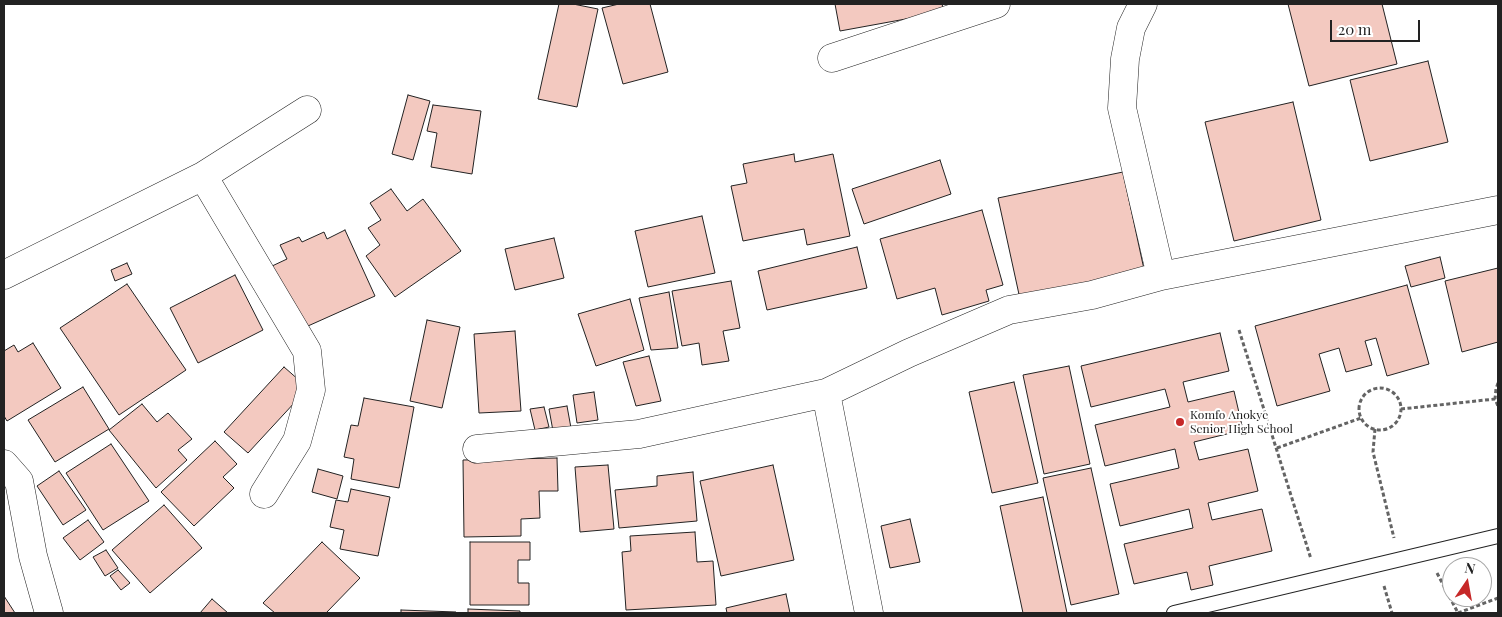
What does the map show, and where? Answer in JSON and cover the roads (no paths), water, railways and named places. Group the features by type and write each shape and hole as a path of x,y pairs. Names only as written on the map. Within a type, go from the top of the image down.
{"street":[{"path":"832,58 996,4"},
{"path":"1143,4 1131,28 1125,59 1122,108 1161,276"},
{"path":"4,275 203,176 307,110"},
{"path":"203,176 307,351 311,390 297,441 264,494"},
{"path":"477,449 640,434 826,394 908,353 1009,310 1092,295 1161,276 1498,210"},
{"path":"826,394 869,613"},
{"path":"4,464 19,482 33,556 49,613"}],"lane":[{"path":"1174,613 1498,536"}],"place":[{"name":"Komfo Anokye Senior High School","path":"1180,422"}]}
